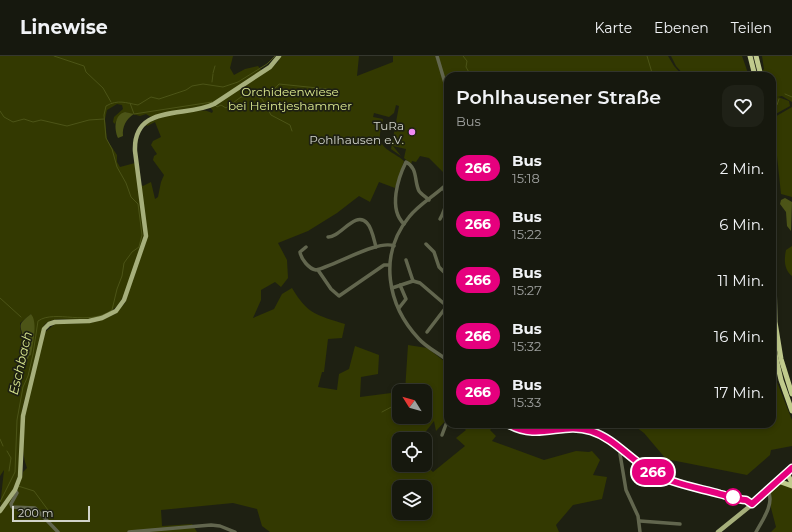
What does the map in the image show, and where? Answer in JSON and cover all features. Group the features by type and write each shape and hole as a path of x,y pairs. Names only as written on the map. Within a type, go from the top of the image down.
{"highway":[{"path":"750,56 754,72"},
{"path":"756,56 760,72"},
{"path":"776,328 781,359 792,394"},
{"path":"776,358 781,380 792,411"},
{"path":"778,481 792,484 790,472"}],"main road":[{"path":"0,511 16,486 21,470 24,409 44,331 47,325 54,322 87,322 102,318 112,314 121,306 126,296 146,237 135,151 136,136 140,128 148,120 170,113 212,105 270,67 279,56"},
{"path":"718,532 790,472"}],"street":[{"path":"437,56 444,80"},
{"path":"404,224 397,210 395,201 406,162 411,166 416,176 419,190 429,200"},
{"path":"443,188 415,211 404,224 394,246 389,265 392,288 399,308 407,323 419,339 444,356"},
{"path":"440,219 444,208"},
{"path":"328,237 334,236 355,220 362,220 367,223 376,246"},
{"path":"306,247 300,252 301,256 310,268 318,270 376,246 388,244 394,246"},
{"path":"426,244 434,252 439,268 444,272"},
{"path":"406,260 412,281"},
{"path":"318,270 331,289 339,296 384,265 389,265"},
{"path":"392,288 412,281 420,283 444,303"},
{"path":"399,308 406,299 400,285"},
{"path":"427,332 433,320 444,309"},
{"path":"442,435 444,428"},
{"path":"516,428 534,432 570,429 593,432 608,439 645,468 662,477 743,500 751,506"},
{"path":"622,449 620,454 626,490 640,521 640,532"},
{"path":"16,486 17,494 11,504 12,507 34,507 58,532"},
{"path":"756,532 768,508 770,495 768,491"},
{"path":"640,521 680,524"},
{"path":"129,532 211,525 235,532"}],"green space":[{"path":"0,56 233,56 230,68 234,75 245,69 258,66 262,71 212,104 151,117 146,114 140,116 125,112 115,124 113,122 114,117 123,109 122,105 117,104 107,110 105,119 107,140 117,155 117,162 120,167 135,163 143,217 144,238 142,246 124,295 113,310 105,315 95,318 82,320 61,319 50,321 43,327 22,410 19,474 13,490 0,507 4,470 0,476","holes":["31,314 33,321 23,342 20,323"]},
{"name":"Orchideenwiese bei Heintjeshammer","path":"280,56 359,56 357,76 393,62 393,56 668,56 679,72 444,72 444,173 429,158 420,156 416,162 412,161 411,164 404,158 406,149 393,146 401,156 391,149 399,106 396,105 394,113 389,117 374,113 373,117 383,119 380,135 381,143 404,161 395,188 379,182 370,202 359,196 337,213 308,231 278,243 287,260 288,278 281,287 275,282 261,290 261,300 253,318 274,309 282,294 292,288 308,309 320,316 345,324 342,338 328,339 324,372 322,372 318,387 337,390 339,374 349,369 355,346 379,355 378,374 361,377 360,397 392,393 392,424 432,424 425,432 392,432 392,472 433,472 465,446 456,438 466,430 464,428 492,428 490,430 496,436 492,441 544,460 576,451 592,451 600,460 593,475 607,477 602,499 573,505 556,525 559,532 270,532 262,526 257,509 233,503 161,510 162,526 192,524 197,532 0,532 0,513 22,477 23,472 27,468 23,453 24,419 27,401 45,332 55,324 90,323 104,319 115,314 125,303 146,242 140,184 143,186 151,182 155,199 158,197 164,175 153,160 154,156 157,154 151,145 153,141 161,137 155,122 147,126 146,124 169,115 188,111 197,110 212,113 213,111 210,107 271,68 278,62"},
{"path":"671,56 742,56 748,72 681,72 676,66"},
{"path":"762,56 792,56 792,102 782,96 776,97 776,72 761,72 764,69"},
{"path":"778,97 789,101 790,106 776,114 776,98"},
{"path":"792,107 792,197 781,194 776,146 776,116"},
{"path":"792,246 792,276 787,271 785,257 786,250"},
{"path":"408,345 427,348 444,361 444,422 436,431 434,421 432,424 432,384 405,384"},
{"path":"776,377 792,420 792,446 771,450 770,455 747,475 666,459 644,433 637,428 776,428"},
{"path":"781,483 792,488 792,532 771,532 776,527 771,508 771,492"}],"shaded area":[{"path":"125,112 134,114 125,124 123,136 118,138 116,131 117,119"},
{"path":"785,198 792,202 791,231 787,226 786,212 780,204 781,200"},
{"path":"31,314 35,328 31,355 28,359 21,358 23,336 21,324"}],"waterway":[{"path":"54,56 84,66 86,72 103,88 111,102"},
{"name":"Eschbach","path":"0,502 15,472 17,420 23,387 28,376 33,354 38,321 45,318 54,317 93,317 103,315 112,310 122,276 124,263 132,252 139,247 142,235 138,204 131,197 126,183 117,167 112,149 106,138 104,115 106,106 118,102 138,105 151,97 159,99 186,90 192,86 203,84 223,87 238,82 267,64 275,56"},
{"path":"463,56 467,61 466,67 469,72"},
{"path":"647,56 652,72"},
{"path":"213,73 215,66"},
{"path":"212,82 213,74"},
{"path":"215,105 217,107 221,105 226,108 241,97 257,95 267,97 279,84 337,90"},
{"path":"785,94 792,97"},
{"path":"256,96 262,99 271,115 290,125 292,131"},
{"path":"776,105 779,99"},
{"path":"130,103 134,114 212,102"},
{"path":"0,111 4,117 13,122 24,119 33,122 41,120 67,126 89,120 104,119"},
{"path":"0,298 21,317"},
{"path":"382,412 392,407"},
{"path":"0,439 3,446"},
{"path":"7,451 11,458 9,471"},
{"path":"18,486 34,491 48,510"}],"bus line":[{"name":"266","path":"516,428 534,432 584,429 601,435 616,444 641,465 659,476 746,500 752,504 792,468"}],"place":[{"name":"TuRa Pohlhausen e.V.","path":"412,132"}]}
